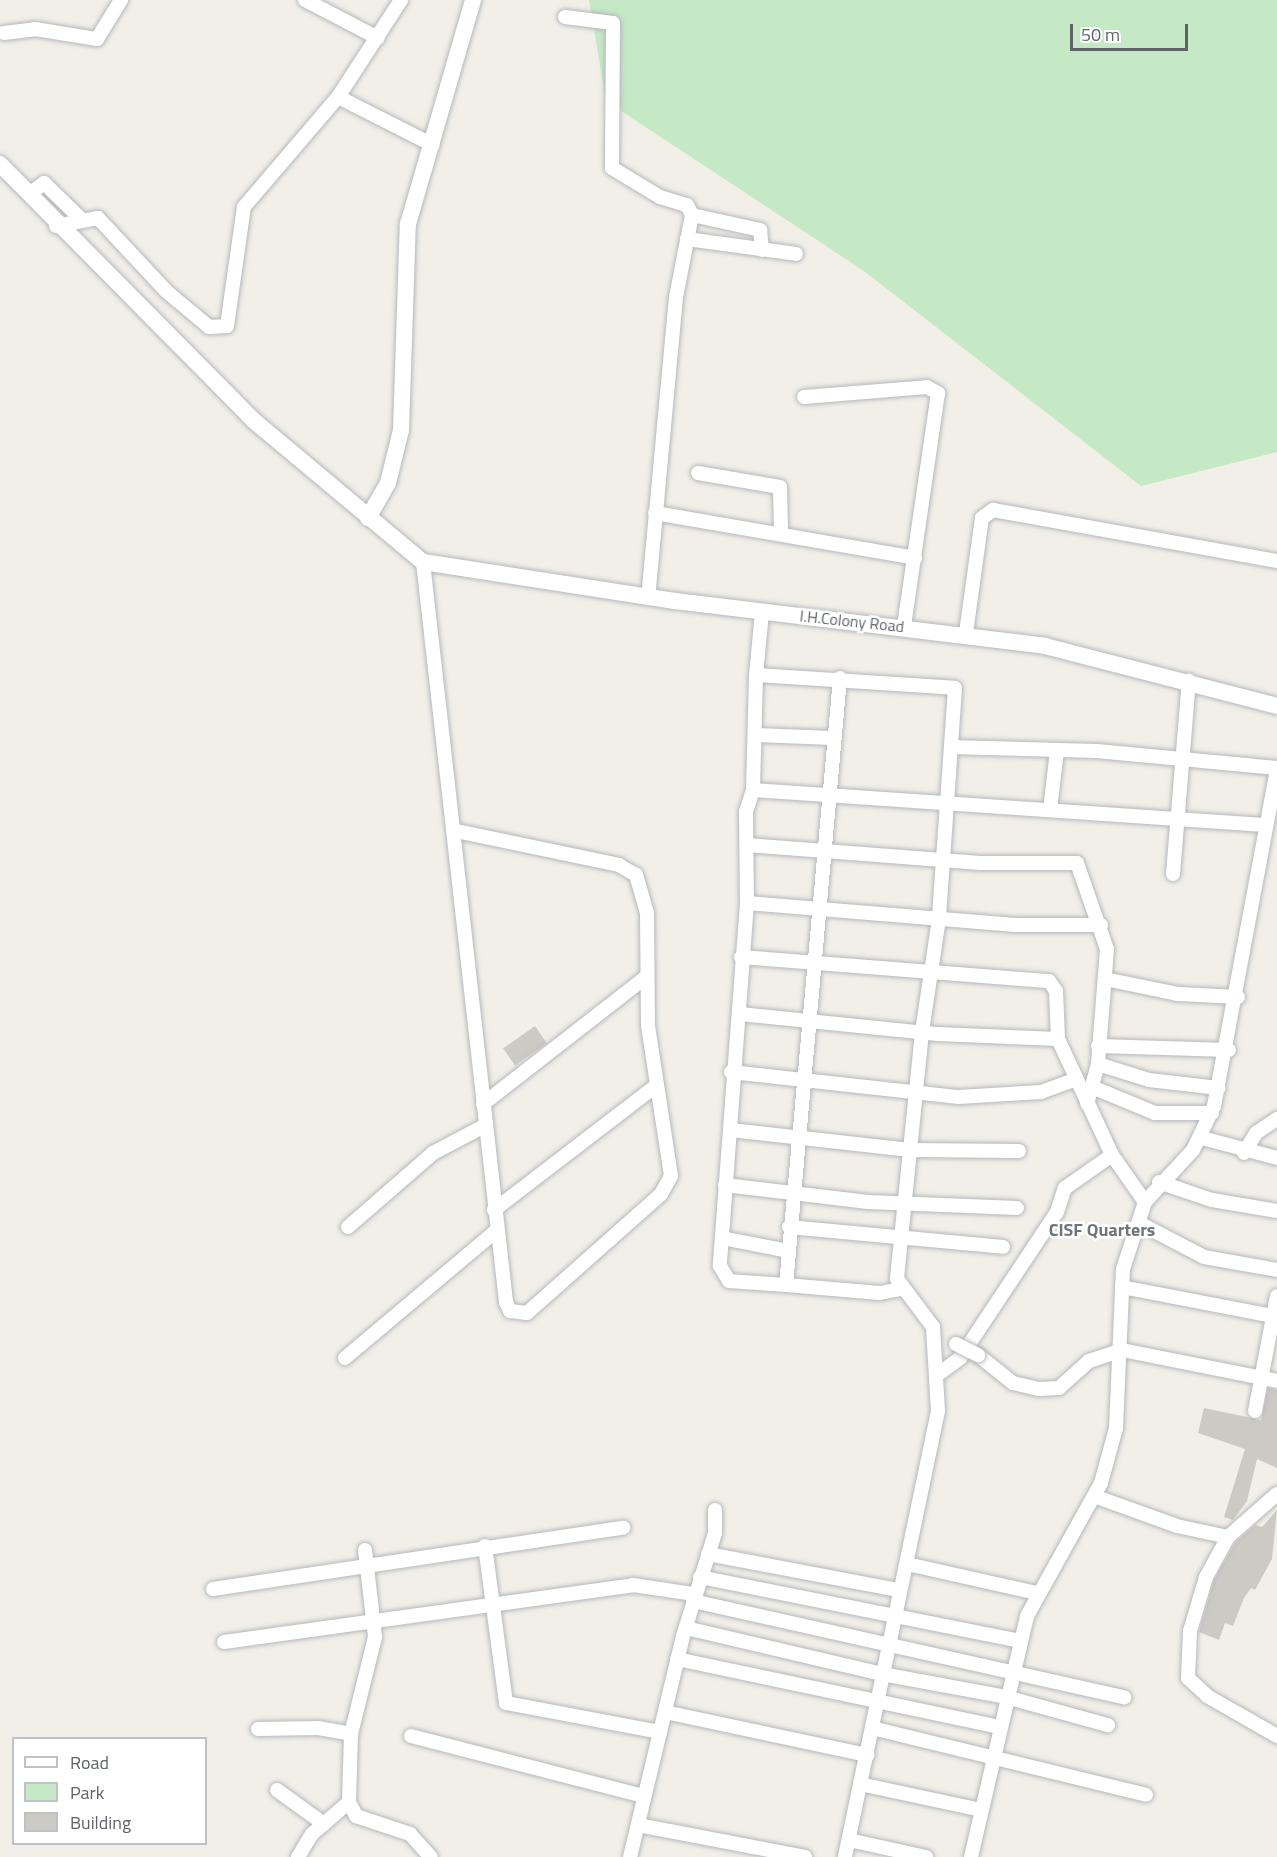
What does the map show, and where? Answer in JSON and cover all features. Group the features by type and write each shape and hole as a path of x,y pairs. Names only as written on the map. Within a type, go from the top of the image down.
{"street":[{"path":"4,33 35,29 96,39 122,0"},
{"path":"56,226 80,218 98,218 166,291 209,327 221,329 230,322 244,207 338,97 401,0"},
{"path":"368,518 388,483 401,430 408,224 433,145 473,0"},
{"path":"314,4 378,38"},
{"path":"565,17 613,23 612,168 660,197 687,205 692,215 676,297 666,445 655,513 648,597"},
{"path":"338,97 433,145"},
{"path":"0,164 56,226 254,420 423,562 456,831 496,1230 506,1302 510,1311 527,1313 661,1194 670,1160 657,1085 645,978 646,913 636,875 594,855 456,831"},
{"path":"29,194 44,183 80,218"},
{"path":"692,215 760,230 762,250"},
{"path":"687,239 796,254"},
{"path":"804,397 927,387 938,393 903,626"},
{"path":"698,473 780,487 781,531"},
{"path":"966,633 982,518 993,510 1277,561"},
{"path":"655,513 781,531 915,558"},
{"name":"I.H.Colony Road","path":"423,562 648,597 762,612 966,633 1045,645 1189,681 1277,706"},
{"path":"762,612 756,675 753,790 746,812 747,903 741,957 740,1014 730,1072 731,1130 725,1185 722,1278 880,1293 900,1289"},
{"path":"756,675 840,678 955,688 941,858 939,919 922,1032 906,1204 899,1236 900,1289 930,1320 938,1382 907,1564 887,1645 845,1857"},
{"path":"786,1285 789,1227 799,1136 801,1081 840,678"},
{"path":"1173,873 1189,681"},
{"path":"756,735 833,738"},
{"path":"951,747 1057,750 1277,769 1265,825 1229,1050 1212,1113 1202,1138 1159,1182 1145,1202 1122,1287 1122,1350 1116,1428 1094,1496 1037,1593 1020,1641 970,1857"},
{"path":"1050,810 1057,750"},
{"path":"753,790 829,798 1265,825"},
{"path":"747,845 1029,866 1077,863 1101,925 1105,979 1098,1064 1087,1104"},
{"path":"747,903 939,919 1101,925"},
{"path":"741,957 812,967 1054,984 1058,1039 1112,1155 1145,1202"},
{"path":"483,1104 645,978"},
{"path":"1105,979 1179,994 1238,998"},
{"path":"740,1014 922,1032 1058,1039"},
{"path":"1098,1046 1229,1050"},
{"path":"1098,1064 1149,1080 1219,1088"},
{"path":"730,1072 916,1093 1026,1094 1077,1079"},
{"path":"494,1210 657,1085"},
{"path":"1092,1087 1155,1113 1212,1113"},
{"path":"1244,1153 1256,1132 1277,1119"},
{"path":"348,1227 433,1153 486,1125"},
{"path":"731,1130 910,1150 1019,1151"},
{"path":"1202,1138 1244,1153 1277,1158"},
{"path":"938,1382 960,1358 1057,1212 1065,1188 1112,1155"},
{"path":"1159,1182 1212,1200 1277,1211"},
{"path":"725,1185 793,1194 906,1204 1017,1208"},
{"path":"1139,1223 1204,1257 1277,1270"},
{"path":"789,1227 1003,1247"},
{"path":"345,1358 496,1230"},
{"path":"722,1238 788,1251"},
{"path":"1122,1287 1273,1316"},
{"path":"1255,1411 1277,1296"},
{"path":"934,1341 956,1344 978,1355 1013,1383 1050,1390 1066,1383 1089,1360 1122,1350 1277,1381"},
{"path":"1277,1494 1228,1537 1206,1577 1190,1631 1188,1678 1207,1696 1277,1736"},
{"path":"1094,1496 1177,1526 1228,1537"},
{"path":"630,1857 677,1659 693,1597 708,1554 715,1510"},
{"path":"213,1589 485,1546 623,1528"},
{"path":"485,1546 501,1673 502,1700 511,1706 660,1732"},
{"path":"364,1550 372,1620 372,1662 351,1734 349,1793 356,1816 410,1834 431,1857"},
{"path":"708,1554 899,1590"},
{"path":"907,1564 1037,1593"},
{"path":"700,1577 894,1619 1020,1641"},
{"path":"224,1642 492,1602 639,1585 887,1645 1124,1697"},
{"path":"686,1628 882,1674 1006,1697 1108,1725"},
{"path":"677,1659 999,1727"},
{"path":"665,1712 867,1755"},
{"path":"258,1729 318,1728 351,1734"},
{"path":"872,1728 1146,1795"},
{"path":"411,1736 643,1796"},
{"path":"860,1784 981,1810"},
{"path":"277,1790 318,1820"},
{"path":"299,1857 318,1820 349,1793"},
{"path":"638,1826 805,1857"},
{"path":"849,1840 926,1857"}],"green space":[{"path":"589,0 1277,0 1277,452 1141,486 864,271 606,101"}],"building":[{"path":"535,1026 547,1043 515,1066 503,1048"},
{"path":"1268,1388 1277,1390 1277,1468 1257,1459 1247,1501 1233,1520 1224,1517 1245,1449 1198,1433 1204,1408 1261,1420"},
{"path":"1277,1510 1272,1559 1255,1590 1251,1588 1244,1598 1233,1626 1225,1623 1219,1640 1199,1632 1214,1580 1235,1543 1255,1525 1262,1527"}],"district":[{"name":"CISF Quarters","path":"1102,1230"}]}
